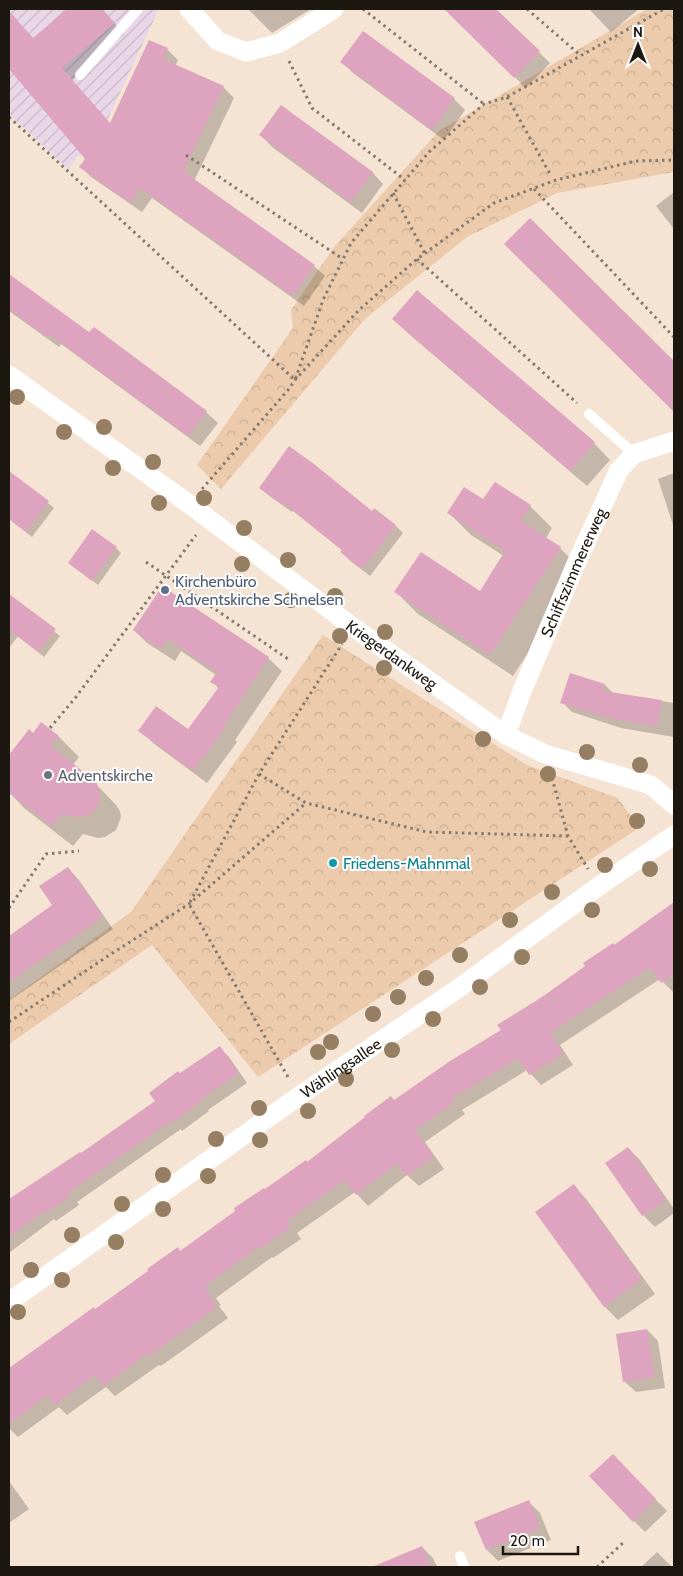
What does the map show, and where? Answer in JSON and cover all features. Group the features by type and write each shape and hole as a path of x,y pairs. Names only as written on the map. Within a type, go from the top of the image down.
{"street":[{"path":"189,9 218,41 246,52 280,44 334,9"},
{"name":"Kriegerdankweg","path":"9,375 189,504 352,626 506,735 545,754 651,785 674,805"},
{"path":"634,454 674,441"},
{"name":"Schiffszimmererweg","path":"506,735 522,691 576,564 619,470 634,454"},
{"name":"Wählingsallee","path":"9,1302 299,1096 456,990 674,834"}],"lane":[{"path":"80,75 138,9"},
{"path":"589,414 634,454"},
{"path":"460,1556 464,1567"}],"path":[{"path":"363,9 484,104"},
{"path":"527,9 580,55"},
{"path":"295,380 324,300 350,243 429,152 484,104 507,96 659,10 664,9"},
{"path":"280,44 312,108 405,180"},
{"path":"507,96 550,174"},
{"path":"9,117 295,380"},
{"path":"186,155 343,259"},
{"path":"189,504 295,380 358,311 417,259 494,204 556,180 636,161 674,160"},
{"path":"534,188 674,337"},
{"path":"393,194 425,254"},
{"path":"417,259 589,414"},
{"path":"50,728 76,697 208,518"},
{"path":"146,562 288,659"},
{"path":"189,904 259,774 352,626"},
{"path":"545,754 568,836 599,886"},
{"path":"259,774 306,803 427,832 568,836"},
{"path":"9,1022 189,904 306,803"},
{"path":"9,908 46,854 79,851"},
{"path":"189,904 299,1096"},
{"path":"597,1567 624,1542"}],"shaded area":[{"path":"9,9 159,9 108,119 68,169 9,114"}],"green space":[{"path":"647,9 674,9 674,172 557,193 467,237 366,318 221,489 197,465 293,328 291,310 334,247 439,131"},
{"path":"323,635 527,765 618,798 639,828 258,1077 152,945 9,1044 9,1000 131,912"}],"building":[{"path":"67,9 102,9 115,23 62,68 110,123 149,40 168,48 163,59 224,86 183,171 315,265 293,296 140,188 131,203 79,167 85,159 9,69 9,11 33,38"},
{"path":"444,9 496,9 540,51 514,78"},
{"path":"363,31 455,98 432,130 340,62"},
{"path":"281,105 373,172 351,202 259,135"},
{"path":"530,218 674,361 674,412 504,244"},
{"path":"9,274 89,332 94,327 207,411 188,436 49,334 47,337 9,309"},
{"path":"417,290 595,442 570,471 392,319"},
{"path":"289,446 372,511 374,508 396,525 362,569 340,552 342,550 285,504 284,506 259,488"},
{"path":"9,471 49,501 26,532 9,519"},
{"path":"495,482 531,505 521,521 561,547 490,655 394,592 421,552 480,591 505,551 447,513 464,487 483,499"},
{"path":"92,529 117,547 92,581 68,563"},
{"path":"162,586 269,657 223,727 225,728 193,771 138,731 156,706 188,729 219,687 210,682 217,672 168,639 161,649 133,630"},
{"path":"9,594 56,629 38,652 9,630"},
{"path":"570,673 605,684 603,691 662,700 657,726 609,718 560,703"},
{"name":"Adventskirche","path":"41,722 59,736 51,746 96,782 100,796 96,809 90,814 84,817 76,817 62,814 52,826 9,793 9,755 29,729 33,733"},
{"path":"68,867 103,917 9,982 9,936 52,905 39,886"},
{"path":"674,902 674,974 661,983 650,967 550,1033 563,1054 529,1075 518,1058 451,1099 454,1103 415,1130 434,1157 406,1176 397,1163 356,1195 344,1180 287,1221 291,1227 261,1248 260,1246 205,1286 210,1293 208,1295 217,1307 149,1356 147,1354 103,1386 95,1375 55,1405 48,1395 9,1424 9,1368 94,1307 95,1309 178,1247 180,1251 235,1211 234,1208 306,1160 307,1162 391,1096 394,1100 450,1061 501,1030 497,1025 542,997 585,966 583,963 613,943 614,945"},
{"path":"220,1046 239,1073 200,1100 172,1123 171,1121 69,1192 71,1196 46,1213 44,1211 9,1237 9,1199 81,1153 155,1101 149,1093 178,1071 180,1073"},
{"path":"628,1147 666,1200 642,1216 605,1163"},
{"path":"574,1184 642,1279 604,1307 535,1212"},
{"path":"647,1329 655,1377 623,1382 616,1334"},
{"path":"613,1454 656,1499 633,1522 589,1476"},
{"path":"529,1500 540,1528 486,1550 474,1522"},
{"path":"422,1546 431,1567 372,1567"}],"place":[{"name":"Kirchenbüro Adventskirche Schnelsen","path":"165,590"},
{"name":"Adventskirche","path":"48,775"},
{"name":"Friedens-Mahnmal","path":"333,863"}]}
